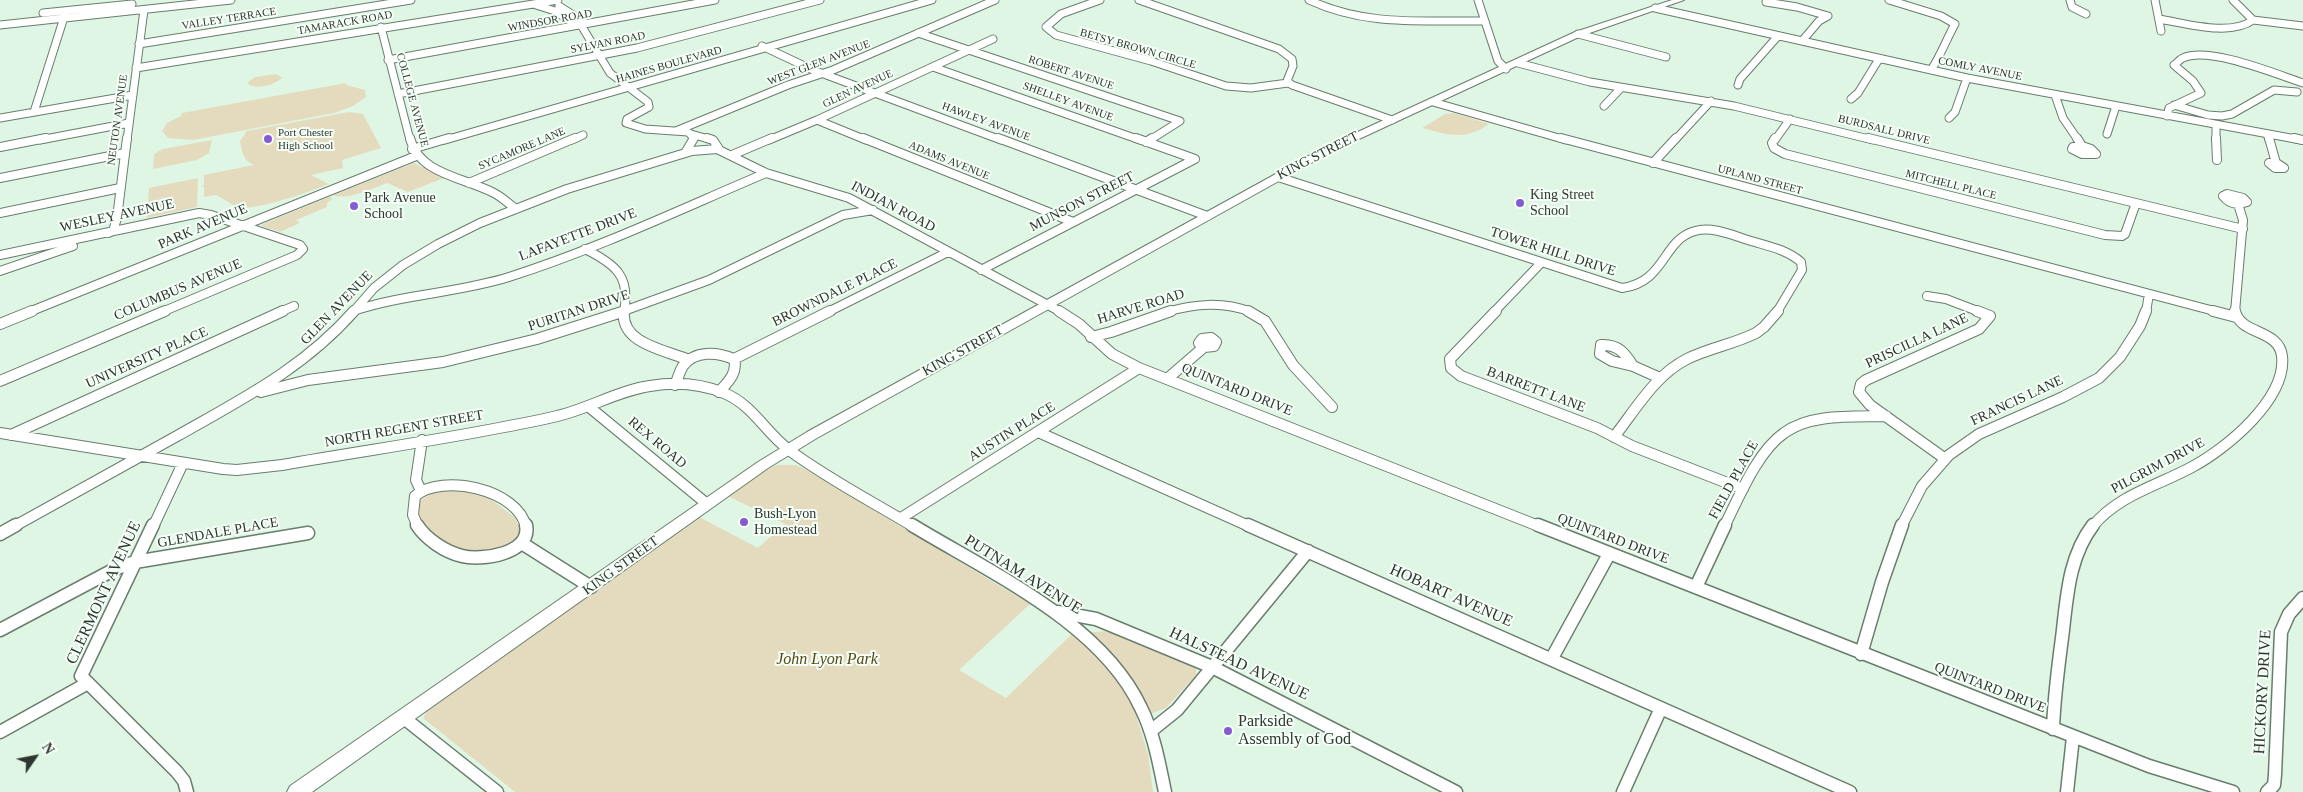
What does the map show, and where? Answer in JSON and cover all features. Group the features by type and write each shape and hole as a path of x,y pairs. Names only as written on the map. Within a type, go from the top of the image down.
{"main road":[{"name":"KING STREET","path":"297,792 788,449 1327,149 1512,66 1578,34 1680,0"}],"street":[{"path":"0,25 231,0"},
{"name":"VALLEY TERRACE","path":"139,44 411,0"},
{"path":"507,0 533,2 555,11 573,23 581,25 610,73 627,85"},
{"name":"TAMARACK ROAD","path":"136,68 533,2 558,0"},
{"name":"WINDSOR ROAD","path":"388,60 715,0"},
{"name":"SYLVAN ROAD","path":"398,94 641,47 820,0"},
{"name":"HAINES BOULEVARD","path":"413,150 918,0"},
{"name":"HAINES BOULEVARD","path":"762,46 932,0"},
{"name":"WEST GLEN AVENUE","path":"676,131 788,85 824,73 995,0"},
{"name":"BETSY BROWN CIRCLE","path":"1100,0 1048,22 1046,27 1049,32 1061,37 1138,57 1226,86 1251,88 1288,83"},
{"path":"1139,0 1177,16 1279,48 1288,54 1293,62 1293,69 1287,81 1288,83 1392,120"},
{"path":"1309,0 1335,11 1384,20 1418,22 1485,21"},
{"path":"1478,0 1498,60 1512,66"},
{"path":"1889,0 1941,16 1954,24 1944,42 1942,54 1931,70"},
{"path":"2070,0 2072,7 2086,14"},
{"path":"2155,0 2161,31"},
{"path":"2233,0 2253,20 2303,26"},
{"path":"546,2 564,8 580,18 584,22 581,25"},
{"path":"1766,2 1797,7 1828,16 1818,19 1811,32 1802,41"},
{"path":"43,13 132,4 126,12"},
{"name":"COMLY AVENUE","path":"1655,8 1967,78 2303,140"},
{"name":"NEUTON AVENUE","path":"113,231 117,218 144,10"},
{"path":"34,112 66,11"},
{"path":"2159,19 2231,28 2245,27 2253,20"},
{"name":"COLLEGE AVENUE","path":"381,27 388,60 413,150 426,165 494,193 516,208"},
{"name":"ROBERT AVENUE","path":"918,33 1180,121 1146,142"},
{"path":"1578,34 1620,46 1617,50 1620,52 1647,59 1660,60 1673,50"},
{"path":"1738,85 1740,79 1778,36"},
{"name":"GLEN AVENUE","path":"732,155 817,120 993,39"},
{"name":"HAWLEY AVENUE","path":"762,46 795,63 1207,216"},
{"path":"2167,116 2167,110 2174,105 2201,93 2193,81 2174,65 2177,60 2202,56 2233,60 2303,83"},
{"path":"1851,99 1858,93 1880,59"},
{"name":"SHELLEY AVENUE","path":"933,66 1195,160"},
{"name":"BURDSALL DRIVE","path":"1512,66 1621,88 1711,101 2242,229"},
{"path":"1949,118 1955,112 1967,78"},
{"name":"INDIAN ROAD","path":"627,85 644,98 650,106 627,119 626,123 645,129 691,134 712,140 719,149"},
{"path":"1604,106 1621,88"},
{"path":"2174,105 2208,115 2222,116 2232,114 2274,90 2297,92"},
{"path":"0,118 133,95"},
{"path":"2055,95 2063,118 2082,146"},
{"path":"1653,163 1711,101"},
{"name":"UPLAND STREET","path":"1433,102 1653,163 2236,317"},
{"path":"2108,134 2108,127 2116,106"},
{"name":"MITCHELL PLACE","path":"1790,119 1772,143 1774,148 1785,154 2105,235 2122,236 2126,234 2136,203"},
{"name":"ADAMS AVENUE","path":"817,120 1073,222"},
{"path":"0,147 128,123"},
{"path":"2216,125 2217,160"},
{"path":"685,153 694,138 691,134"},
{"path":"2267,134 2276,163"},
{"name":"SYCAMORE LANE","path":"469,183 583,135"},
{"name":"INDIAN ROAD","path":"685,153 706,148 719,149 766,173 855,200 1047,305"},
{"name":"PARK AVENUE","path":"0,324 231,232 240,226 413,150"},
{"path":"0,178 125,153"},
{"name":"GLEN AVENUE","path":"0,534 250,395 294,367 323,344 372,290 403,265 438,244 516,208 614,173 685,153"},
{"name":"MUNSON STREET","path":"981,270 1195,160"},
{"name":"LAFAYETTE DRIVE","path":"352,311 393,300 477,285 516,274 585,249 766,173"},
{"name":"TOWER HILL DRIVE","path":"1278,176 1622,288 1635,287 1649,279 1685,236 1691,232 1701,230 1755,242 1791,254 1801,262 1802,270 1764,326 1745,337 1684,360 1660,378 1614,437"},
{"path":"0,213 120,188"},
{"name":"PURITAN DRIVE","path":"843,215 855,200"},
{"path":"2236,317 2243,220 2238,204"},
{"name":"PURITAN DRIVE","path":"250,395 308,380 443,362 529,341 623,312 732,271 843,215 873,210"},
{"name":"WESLEY AVENUE","path":"0,255 199,213 211,215 240,226"},
{"name":"COLUMBUS AVENUE","path":"0,381 297,255 303,249 300,246 240,226"},
{"path":"0,271 113,231"},
{"path":"32,259 43,253 48,245"},
{"path":"585,249 608,262 621,276 627,293 623,322 631,333 648,345 675,352 689,360"},
{"name":"BROWNDALE PLACE","path":"734,358 948,252"},
{"name":"BARRETT LANE","path":"1541,263 1450,359 1451,368 1461,376 1743,489"},
{"path":"372,290 393,300"},
{"name":"FRANCIS LANE","path":"1862,654 1909,505 1925,480 1944,458 1965,443 1998,424 2074,392 2108,371 2144,319 2149,294"},
{"name":"PRISCILLA LANE","path":"1886,416 1861,397 1859,388 1861,384 1886,370 1979,329 1990,316 1946,299 1926,296"},
{"name":"HARVE ROAD","path":"1091,337 1184,307 1212,303 1236,307 1253,312 1267,324 1291,362 1313,390 1332,407"},
{"name":"QUINTARD DRIVE","path":"1047,305 1070,318 1112,354 1139,368 2073,737 2182,778 2233,792"},
{"name":"UNIVERSITY PLACE","path":"5,434 294,306"},
{"name":"PILGRIM DRIVE","path":"2053,729 2057,673 2071,571 2076,553 2093,524 2115,505 2209,458 2223,448 2262,408 2275,391 2282,358 2281,351 2270,338 2236,317"},
{"path":"1167,379 1204,347"},
{"path":"675,384 681,368 689,360 696,356 715,353 725,354 734,358 736,367 734,373 719,392"},
{"path":"1633,366 1660,378"},
{"path":"294,367 298,374 308,380"},
{"name":"AUSTIN PLACE","path":"900,518 1139,368"},
{"name":"NORTH REGENT STREET","path":"5,434 183,463 237,470 255,469 554,417 637,389 675,384 699,386 738,400 788,449"},
{"name":"REX ROAD","path":"588,406 707,504"},
{"path":"1886,416 1944,458"},
{"name":"FIELD PLACE","path":"1696,587 1743,489 1770,445 1784,433 1813,421 1832,417 1886,416"},
{"name":"HOBART AVENUE","path":"1038,432 1552,658 1850,792"},
{"path":"421,491 416,480 422,440"},
{"name":"PUTNAM AVENUE","path":"788,449 804,461 1055,611 1082,632 1111,660 1137,698 1152,730 1162,766 1165,792"},
{"name":"CLERMONT AVENUE","path":"183,463 81,676 176,772 184,781 187,792"},
{"path":"458,484 479,488 491,493 513,508 523,519 527,529 526,538 523,544 512,550 484,558 460,556 437,544 424,534 414,522 412,503 415,496 421,491 458,484"},
{"name":"GLENDALE PLACE","path":"0,630 100,575 135,562 308,533"},
{"path":"523,544 591,587"},
{"path":"1152,730 1177,710 1308,550"},
{"path":"1552,658 1609,554"},
{"name":"HICKORY DRIVE","path":"2267,792 2274,785 2275,775 2281,632 2289,614 2303,598"},
{"name":"HALSTEAD AVENUE","path":"1055,611 1096,620 1212,667 1456,792"},
{"path":"0,732 88,683"},
{"path":"1623,792 1661,708"},
{"path":"404,718 497,792"},
{"path":"2067,792 2073,737"}],"green space":[{"path":"276,74 282,78 270,85 255,87 247,83 255,77"},
{"path":"346,83 346,85 365,90 366,97 353,106 334,113 193,140 168,138 162,131 167,123 181,116 182,113"},
{"path":"349,112 363,114 381,148 342,160 343,168 311,175 329,184 269,204 245,208 237,207 216,195 204,197 204,187 201,186 204,185 204,175 254,165 247,161 242,152 240,141 247,131"},
{"path":"1454,113 1489,124 1464,135 1448,134 1422,128 1445,114"},
{"path":"212,140 209,153 197,160 153,169 154,154 163,149"},
{"path":"414,163 444,178 408,192 387,183 352,195 333,195"},
{"path":"198,178 197,207 147,218 149,188"},
{"path":"329,197 333,198 327,203 327,207 296,220 300,223 280,232 262,226 263,224"},
{"name":"John Lyon Park","path":"776,465 795,465 803,468 1030,604 959,670 1006,698 1073,633 1110,631 1196,667 1196,675 1166,708 1137,719 1148,754 1153,792 515,792 423,718 427,711 699,517 758,548 785,524 728,496"},
{"path":"438,489 470,490 488,497 515,518 522,533 510,545 494,551 476,553 458,550 441,543 428,532 420,518 420,501"}],"place":[{"name":"Port Chester High School","path":"268,139"},
{"name":"King Street School","path":"1520,203"},
{"name":"Park Avenue School","path":"354,206"},
{"name":"Bush-Lyon Homestead","path":"744,522"},
{"name":"Parkside Assembly of God","path":"1228,731"}]}
